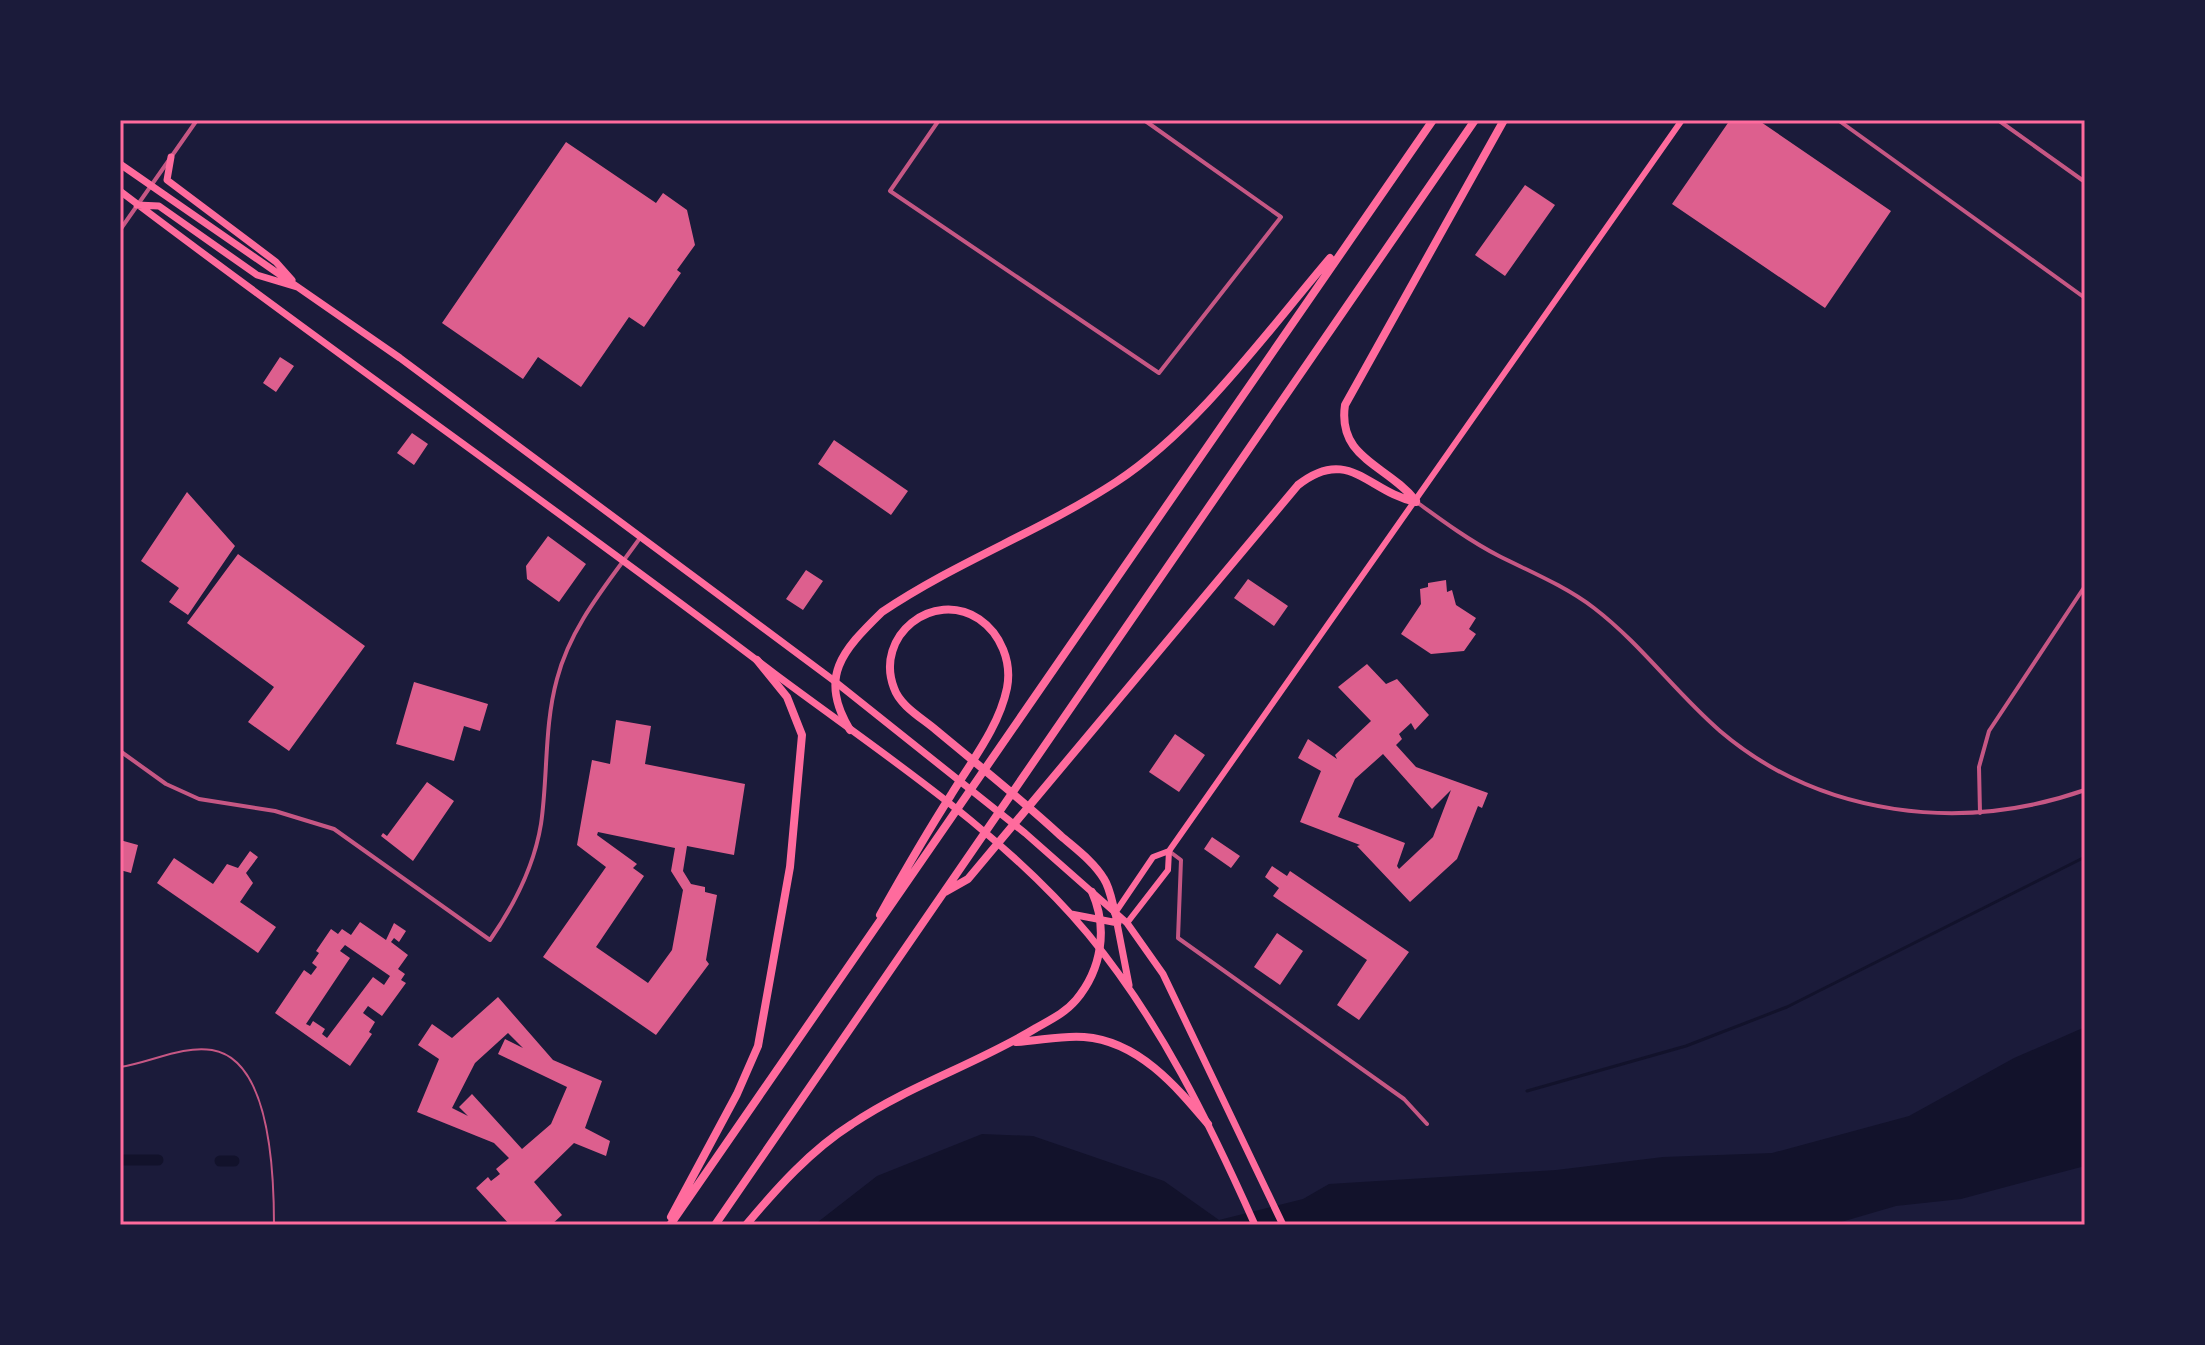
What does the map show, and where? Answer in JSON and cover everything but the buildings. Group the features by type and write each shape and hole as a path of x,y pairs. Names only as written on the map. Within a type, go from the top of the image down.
{"highway":[{"path":"669,1225 999,751 1356,227 1433,120"},
{"path":"715,1225 1024,770 1475,120"},
{"path":"1416,502 1402,484 1350,443 1344,430 1345,405 1504,120"},
{"path":"850,730 834,701 833,680 863,631 882,612 1074,508 1142,463 1209,397 1356,227"},
{"path":"941,894 968,879 1290,492 1308,477 1335,469 1355,471 1394,497 1416,502"},
{"path":"850,966 920,845 982,745 997,719 1008,686 1002,646 988,626 968,613 929,612 904,629 893,646 890,669 901,700 1089,861 1106,880 1115,913"},
{"path":"669,1225 737,1094 758,1046 790,867 802,735 787,697 757,660"},
{"path":"746,1225 773,1193 851,1124 887,1103 1016,1042 1075,1002 1091,975 1100,949 1101,922 1092,892"},
{"path":"1016,1042 1083,1037 1128,1050 1177,1087 1208,1124"}],"main road":[{"path":"1127,923 1168,870 1169,851 1682,120"},
{"path":"171,157 167,180 276,262 299,288"},
{"path":"120,164 299,288 641,536 833,680 977,793 1127,923 1163,974 1283,1225"},
{"path":"120,191 624,561 975,826 1069,913 1133,994 1208,1124 1255,1225"},
{"path":"137,205 159,206 257,275 299,288"},
{"path":"1133,994 1115,913 1153,857 1169,851"},
{"path":"1069,913 1101,922 1127,923"}],"street":[{"path":"120,230 197,120"},
{"path":"939,120 890,191 1159,373 1281,217 1144,120"},
{"path":"1838,120 2085,298"},
{"path":"1998,120 2085,182"},
{"path":"1416,502 1479,545 1592,607 1632,641 1722,732 1775,768 1863,803 1920,813 1980,813 2030,806 2085,790"},
{"path":"120,751 166,784 199,799 275,811 334,829 490,940 520,891 537,846 552,703 564,657 586,613 641,536"},
{"path":"1980,813 1979,767 1989,731 2085,586"},
{"path":"1169,851 1181,860 1178,938 1404,1099 1427,1124"}],"lane":[{"path":"120,1067 200,1049 226,1054 239,1064 255,1087 269,1147 274,1171 274,1225"}],"shaded area":[{"path":"2085,1027 2085,1166 1961,1199 1896,1206 1831,1225 814,1225 877,1176 982,1134 1033,1136 1164,1181 1219,1220 1303,1199 1329,1184 1556,1170 1663,1157 1772,1153 1909,1116 2014,1058"}],"waterway":[{"path":"1527,1091 1686,1046 1787,1007 2085,857"},
{"path":"120,1160 158,1160"},
{"path":"220,1161 234,1161"}]}
